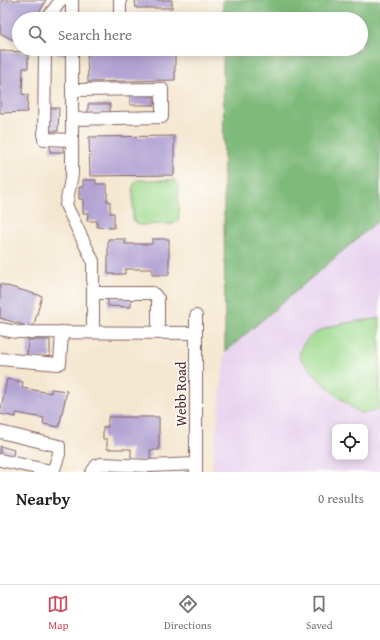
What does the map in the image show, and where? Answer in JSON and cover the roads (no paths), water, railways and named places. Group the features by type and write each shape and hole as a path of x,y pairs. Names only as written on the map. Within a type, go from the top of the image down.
{"street":[{"path":"52,12 61,0"},
{"path":"72,0 72,12"},
{"path":"120,0 120,12"},
{"path":"46,56 44,139 72,140"},
{"path":"72,56 72,174 66,204 93,261 93,332"},
{"path":"72,90 162,88 162,117 72,119"},
{"path":"93,293 153,292 158,299 158,332"},
{"name":"Webb Road","path":"196,316 196,468"},
{"path":"0,329 18,332 196,333"},
{"path":"0,358 58,364 60,363 62,332"},
{"path":"0,432 59,446 59,454 54,469 51,471 0,460"},
{"path":"92,472 97,465 101,464 196,468"}]}
